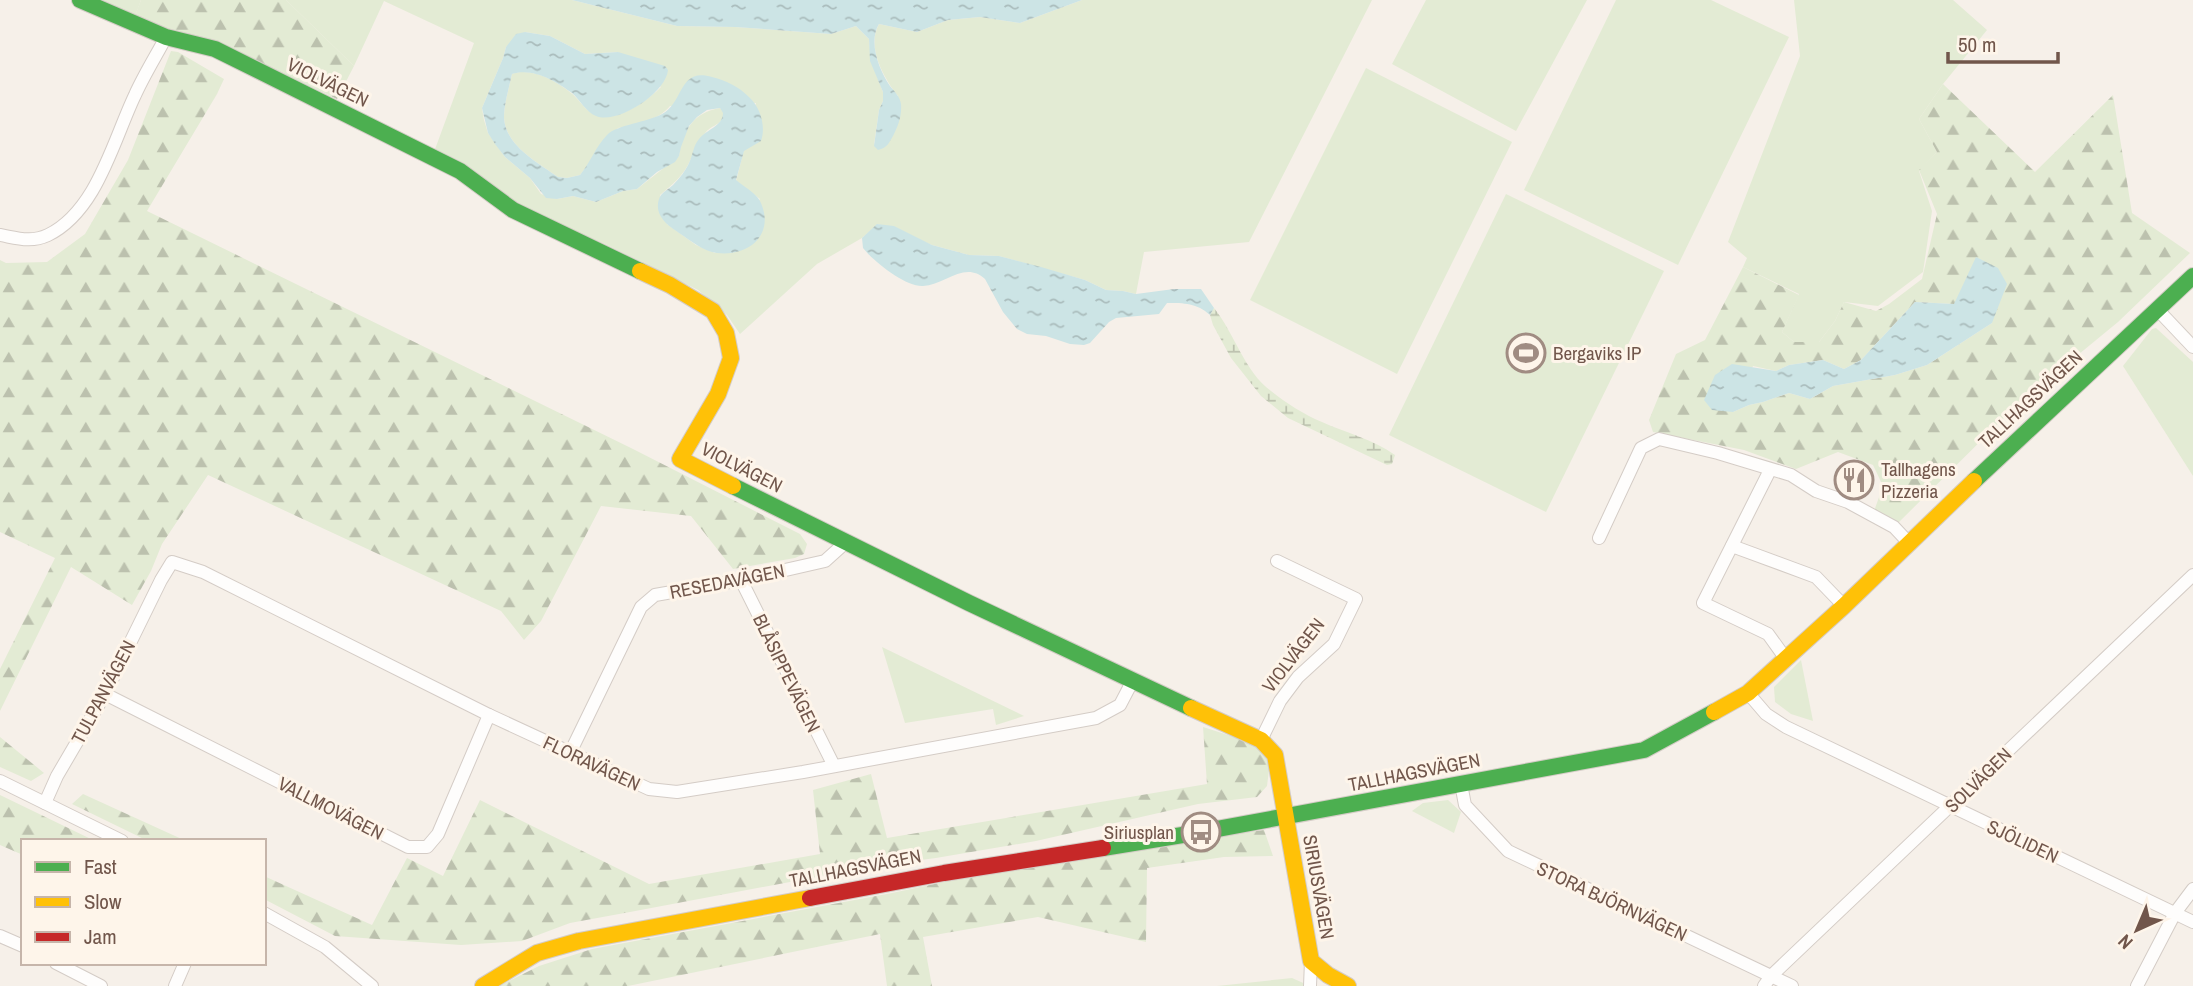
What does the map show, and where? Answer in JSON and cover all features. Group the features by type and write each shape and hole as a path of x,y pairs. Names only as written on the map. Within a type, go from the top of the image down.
{"main road":[{"name":"VIOLVÄGEN","path":"80,0 166,37 215,49 433,156 460,171 513,210 670,285 713,311 726,333 731,358 718,394 680,459 845,544 1132,682 1261,740"},
{"name":"TALLHAGSVÄGEN","path":"483,986 537,953 579,942 944,873 1201,832 1644,750 1748,693 1844,606 2193,276"},
{"path":"1261,740 1275,755 1285,817"},
{"name":"SIRIUSVÄGEN","path":"1285,817 1311,961 1348,986"}],"street":[{"path":"0,235 28,240 46,236 75,214 100,176 135,94 166,37"},
{"path":"2157,309 2193,347"},
{"path":"1599,538 1641,448 1659,439 1791,475 1826,496 1848,502 1872,514 1894,527 1909,543"},
{"path":"1770,470 1703,603 1768,634 1786,659"},
{"name":"RESEDAVÄGEN","path":"570,753 641,607 655,595 741,580 825,561 845,544"},
{"path":"1731,546 1816,577 1844,606"},
{"name":"VIOLVÄGEN","path":"1261,740 1280,701 1298,677 1334,644 1356,599 1277,561"},
{"name":"FLORAVÄGEN","path":"161,580 172,562 203,572 570,753 649,789 677,792 1096,718 1120,705 1132,682"},
{"name":"SOLVÄGEN","path":"1767,981 2193,575"},
{"name":"TULPANVÄGEN","path":"46,803 57,776 105,694 161,580"},
{"name":"BLÅSIPPEVÄGEN","path":"741,580 834,766"},
{"name":"SJÖLIDEN","path":"1748,693 1766,715 1786,727 2193,922"},
{"name":"VALLMOVÄGEN","path":"105,694 408,847 427,848 438,834 489,715"},
{"path":"0,781 118,839"},
{"name":"STORA BJÖRNVÄGEN","path":"1461,784 1465,805 1508,851 1767,981 1792,986"},
{"path":"2137,986 2175,913 2193,889"},
{"path":"266,915 325,947 372,986"},
{"path":"0,936 21,945"},
{"path":"1310,986 1311,961"},
{"path":"60,965 101,986"},
{"path":"175,986 185,965"}],"green space":[{"path":"93,0 141,0 134,19"},
{"path":"141,0 286,0 354,66 337,99 234,50 134,18"},
{"path":"286,0 572,0 677,26 831,34 856,26 869,39 871,61 883,92 874,145 898,96 878,62 875,42 879,24 917,32 948,20 980,17 1020,23 1082,0 1372,0 1249,242 1144,252 1136,294 1106,290 1085,280 999,256 969,255 932,245 878,224 862,238 817,264 740,334 727,315 698,290 605,244 533,213 434,152 474,43 384,1 354,66","holes":["525,32 550,36 585,54 618,52 661,87 628,111 608,117 590,112 574,95 550,79 527,72 512,74 504,113 510,137 532,159 558,177 580,175 618,128 653,118 670,106 756,103 736,181 760,199 715,253 696,245 667,224 660,195 684,171 703,136 722,120 724,113 720,108 696,118 686,131 679,156 637,189 623,191 596,202 573,196 557,199 541,194 530,178 505,157 488,133 482,108 506,47"]},
{"path":"1426,0 1587,0 1516,131 1392,64"},
{"path":"1616,0 1711,0 1789,37 1678,265 1524,190"},
{"path":"1794,0 1953,0 1987,30 1943,84 1919,119 1937,152 1919,171 1932,211 1923,272 1878,306 1844,302 1835,321 1819,342 1794,342 1782,332 1799,294 1743,267 1747,258 1728,242 1800,56"},
{"path":"171,51 178,52 224,79 147,211 633,449 800,534 807,544 804,554 733,569 691,516 601,506 541,621 524,640 501,611 208,475 162,544 132,605 71,567 0,711 0,669 55,558 0,532 0,260 6,263 47,262 85,234 128,160"},
{"path":"1366,68 1512,142 1397,374 1250,300"},
{"path":"1943,84 2035,172 2113,95 2132,213 2190,253 2118,322 2016,406 1894,527 1873,514 1883,486 1873,465 1838,452 1796,469 1744,450 1653,432 1649,420 1676,354 1705,340 1743,267 1799,295 1782,332 1794,342 1819,342 1835,321 1844,302 1876,311 1922,279 1937,214 1919,170 1937,152 1919,119","holes":["1915,302 1954,304 1992,323 1927,365 1895,375 1833,386 1810,399 1789,393 1733,412 1753,366 1776,371 1789,365 1823,360 1844,369 1861,360"]},
{"name":"Bergaviks IP","path":"1506,194 1664,271 1546,512 1389,435"},
{"path":"1214,308 1247,363 1271,391 1309,416 1387,449 1395,455 1392,464 1387,465 1288,418 1261,396 1231,358 1213,325 1210,315"},
{"path":"2156,328 2193,362 2193,476 2123,366 2152,329"},
{"path":"882,647 1024,716 996,725 993,709 905,723"},
{"path":"1801,660 1813,721 1791,714 1775,702 1774,687"},
{"path":"1203,727 1256,744 1270,762 1267,786 1257,797 1198,804 1036,841 875,866 570,923 522,941 461,945 335,936 266,900 266,877 372,925 407,858 443,876 480,800 649,884 820,854 813,790 871,774 887,838 1207,784"},
{"path":"0,737 44,773 31,781 0,767"},
{"path":"83,794 182,839 144,839 72,804"},
{"path":"0,795 91,839 21,839 21,854 0,845"},
{"path":"1448,800 1461,812 1454,833 1412,811 1423,803"},
{"path":"1264,830 1273,856 1224,857 1147,868 1146,942 1038,917 923,937 932,986 887,986 880,934 628,986 499,986 539,966 592,949 944,882"},
{"path":"1292,978 1310,986 1217,986"}],"water":[{"path":"572,0 1082,0 1020,23 980,17 948,20 917,32 879,24 875,39 876,56 886,79 900,99 901,108 893,136 886,147 878,150 874,146 883,92 870,61 869,39 856,26 831,34 677,26"},
{"path":"525,32 550,36 585,54 618,52 665,66 668,70 659,88 650,97 627,111 605,118 592,114 572,93 551,80 528,72 512,74 504,113 510,137 532,159 558,177 580,175 607,135 662,114 669,109 687,81 693,77 701,75 717,79 732,84 745,93 753,101 763,124 761,141 744,151 736,180 758,198 764,213 765,224 756,241 739,251 712,252 671,227 658,210 661,195 684,171 697,142 720,121 723,113 720,108 707,110 697,117 689,126 675,162 657,172 637,189 623,191 596,202 573,196 546,198 530,178 505,157 495,144 488,133 482,108 506,47 516,34"},
{"path":"877,224 894,226 932,245 969,255 999,256 1085,280 1106,290 1136,294 1201,289 1214,308 1210,315 1195,306 1167,303 1159,314 1116,318 1090,343 1084,345 1027,334 1017,329 1003,312 985,279 977,274 962,273 923,286 891,273 863,248 862,238"},
{"path":"1976,257 1998,268 2007,284 1992,323 1927,365 1895,375 1833,386 1810,399 1789,393 1733,412 1712,410 1704,400 1715,375 1732,364 1776,371 1789,365 1823,360 1844,369 1861,360 1915,302 1954,304"}],"traffic: fast":[{"path":"80,0 166,37 215,49 460,171 513,210 640,271"},
{"path":"1974,481 2193,276"},
{"path":"733,486 969,603 1191,708"},
{"path":"1103,848 1644,750 1714,712"}],"traffic: slow":[{"path":"640,271 670,285 713,311 726,333 731,358 718,394 680,459 733,486"},
{"path":"1714,712 1748,693 1844,606 1974,481"},
{"path":"1191,708 1261,740 1275,755 1311,961 1348,986"},
{"path":"483,986 537,953 579,941 810,898"}],"traffic: jam":[{"path":"810,898 944,873 1103,848"}],"place":[{"name":"Bergaviks IP","path":"1526,353"},
{"name":"Tallhagens Pizzeria","path":"1854,480"},
{"name":"Siriusplan","path":"1201,832"}]}
